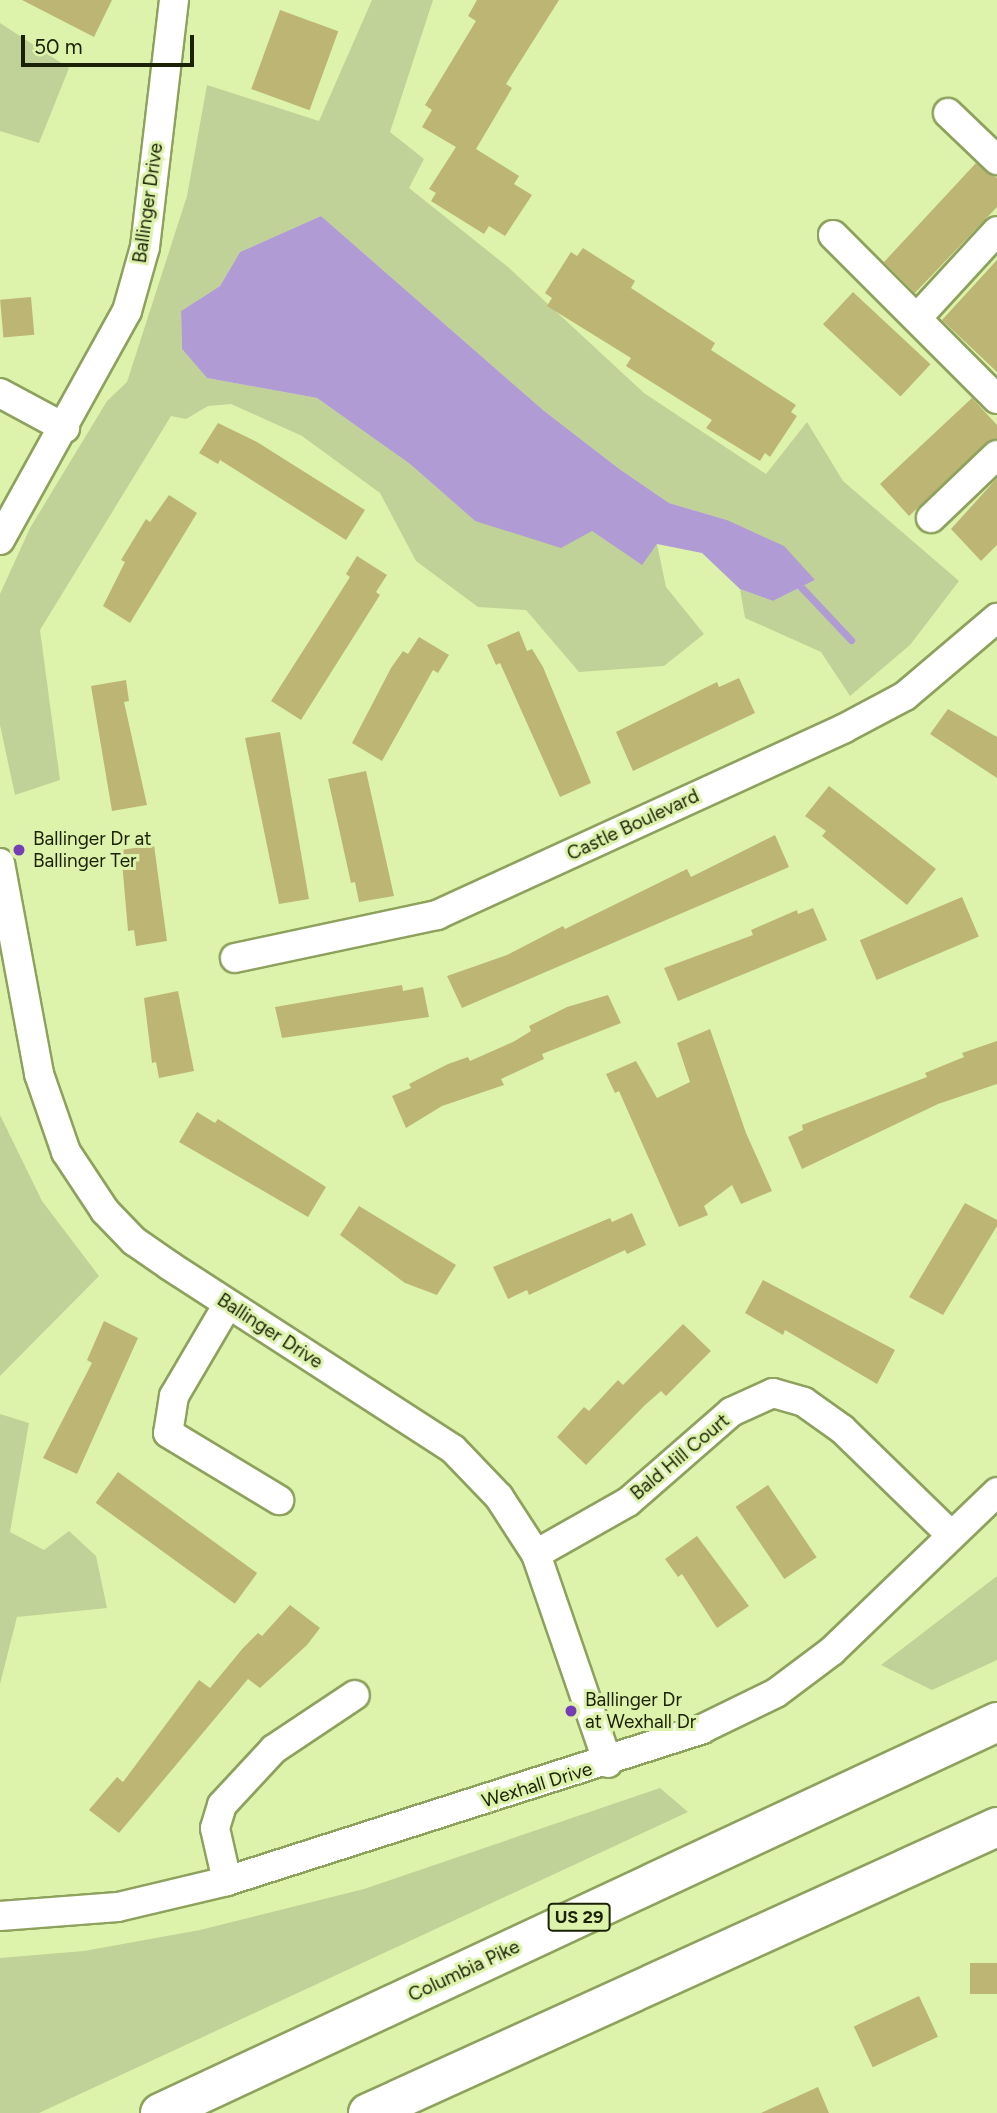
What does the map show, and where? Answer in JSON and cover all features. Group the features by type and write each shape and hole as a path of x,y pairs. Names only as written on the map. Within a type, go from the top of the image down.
{"highway":[{"name":"Columbia Pike","path":"160,2113 997,1722"},
{"path":"368,2113 997,1826"}],"street":[{"name":"Ballinger Drive","path":"0,540 11,514 65,428 127,311 145,247 174,0"},
{"path":"948,113 997,160"},
{"path":"917,318 997,231"},
{"path":"833,235 997,399"},
{"path":"0,393 65,428"},
{"path":"931,518 997,456"},
{"name":"Castle Boulevard","path":"235,958 445,912 843,729 905,696 997,618"},
{"name":"Ballinger Drive","path":"0,863 39,1074 66,1152 105,1211 134,1241 453,1449 499,1497 536,1554 608,1763"},
{"path":"228,1304 174,1396 168,1433 279,1500"},
{"name":"Bald Hill Court","path":"536,1554 628,1502 731,1412 773,1393 804,1402 842,1429 950,1534"},
{"name":"Wexhall Drive","path":"0,1916 118,1907 227,1881 608,1763 702,1729 776,1693 832,1651 950,1534 997,1492"},
{"path":"227,1881 215,1828 222,1805 274,1749 355,1695"}],"green space":[{"path":"372,0 433,0 390,132 424,159 409,188 508,267 644,393 766,474 807,422 843,481 959,581 910,645 850,696 821,652 745,618 740,589 773,601 815,580 727,520 669,503 618,468 543,410 321,216 240,252 220,286 181,311 182,349 207,378 317,398 410,464 475,521 591,530 641,564 657,544 666,587 704,634 664,666 579,672 526,610 478,607 416,561 380,493 302,436 231,404 208,406 186,419 171,416 40,630 60,780 15,795 0,725 0,594 30,528 107,401 127,382 187,196 207,85 319,121"},
{"path":"0,23 69,68 39,143 0,131"},
{"path":"0,1115 42,1201 99,1276 0,1376"},
{"path":"0,1414 29,1423 10,1532 44,1550 69,1531 96,1556 107,1608 17,1617 0,1684"},
{"path":"997,1576 997,1660 932,1690 881,1665"},
{"path":"660,1788 688,1812 39,2113 0,2113 0,1958 84,1951 200,1930 364,1889"}],"shaded area":[{"path":"321,216 543,410 618,468 669,503 727,520 784,546 815,580 773,601 740,589 702,553 657,544 642,565 592,531 561,548 475,521 410,464 317,398 207,378 182,349 181,311 220,286 240,252"}],"building":[{"path":"22,0 112,0 94,37"},
{"path":"477,0 559,0 506,84 512,88 476,149 519,176 514,184 532,195 505,236 489,226 484,234 431,201 436,193 429,189 456,147 422,127 432,110 425,105 476,21 468,16"},
{"path":"280,10 338,31 310,110 251,89"},
{"path":"976,163 997,178 997,207 915,293 884,262"},
{"path":"583,248 635,281 631,288 715,343 711,350 796,405 791,412 797,416 770,457 765,453 760,461 706,428 712,420 626,366 631,358 547,306 552,298 545,293 571,252 577,256"},
{"path":"997,260 997,372 942,320"},
{"path":"853,292 931,364 901,396 823,324"},
{"path":"31,297 34,335 3,338 0,300"},
{"path":"972,398 997,425 997,439 986,443 909,516 880,484"},
{"path":"218,423 257,442 365,510 346,540 220,460 218,464 199,453"},
{"path":"997,478 997,545 981,561 951,529"},
{"path":"169,495 197,513 130,623 103,606 125,562 121,560 146,519 150,522"},
{"path":"357,556 387,575 376,592 380,595 301,720 271,701 350,577 346,574"},
{"path":"519,631 527,651 532,649 543,667 591,783 560,797 500,663 496,665 487,645"},
{"path":"419,637 449,655 438,673 433,670 382,761 352,743 391,668 403,651 408,654"},
{"path":"739,678 755,713 633,771 616,732 717,682 719,687"},
{"path":"126,680 129,701 124,702 147,805 112,811 91,686"},
{"path":"948,709 997,737 997,778 930,734"},
{"path":"280,732 309,899 279,904 245,738"},
{"path":"366,771 394,896 359,902 355,882 351,883 328,779"},
{"path":"829,786 936,869 907,905 822,836 826,831 805,816"},
{"path":"775,835 789,867 462,1008 447,976 507,955 687,869 691,877"},
{"path":"154,845 167,941 136,946 134,930 128,931 121,850"},
{"path":"962,897 979,937 877,980 860,940"},
{"path":"813,908 827,940 678,1001 664,968 753,935 751,930 797,910 798,914"},
{"path":"402,985 403,991 423,987 429,1017 282,1038 275,1007"},
{"path":"178,991 194,1071 159,1078 156,1062 152,1063 144,998"},
{"path":"608,995 621,1023 542,1054 544,1059 501,1079 504,1085 442,1106 406,1128 392,1096 411,1088 409,1084 448,1064 468,1057 470,1061 513,1042 531,1031 529,1026 567,1007"},
{"path":"710,1029 746,1133 772,1191 741,1204 732,1185 704,1206 708,1215 679,1227 619,1091 615,1093 606,1074 636,1061 657,1098 690,1082 677,1043"},
{"path":"997,1041 997,1084 938,1104 802,1169 788,1137 803,1130 802,1125 927,1077 925,1073 964,1057 962,1053"},
{"path":"197,1112 215,1123 218,1119 326,1187 308,1217 179,1142"},
{"path":"965,1203 997,1220 997,1226 943,1315 909,1297"},
{"path":"359,1206 456,1265 437,1295 405,1283 340,1235"},
{"path":"632,1213 646,1245 627,1254 625,1250 529,1295 527,1290 508,1299 493,1267 610,1218 612,1222"},
{"path":"763,1280 895,1350 877,1384 785,1330 783,1335 745,1313"},
{"path":"104,1321 138,1338 77,1474 43,1458 92,1363 87,1360"},
{"path":"683,1324 711,1351 666,1396 661,1391 645,1405 586,1465 557,1437 584,1407 589,1411 618,1380 623,1385"},
{"path":"118,1472 257,1573 235,1604 96,1503"},
{"path":"768,1485 817,1557 784,1579 736,1507"},
{"path":"697,1536 749,1606 717,1628 682,1574 678,1577 665,1559"},
{"path":"290,1605 320,1628 307,1645 260,1688 248,1679 119,1833 89,1810 117,1777 123,1782 199,1680 210,1688 243,1648 258,1633 262,1636"},
{"path":"970,1963 997,1963 997,1994 970,1994"},
{"path":"919,1996 938,2037 873,2067 854,2026"},
{"path":"818,2087 829,2113 761,2113"}],"waterway":[{"path":"801,587 851,640"}],"place":[{"name":"Ballinger Dr at Ballinger Ter","path":"19,850"},
{"name":"Ballinger Dr at Wexhall Dr","path":"571,1711"}]}
